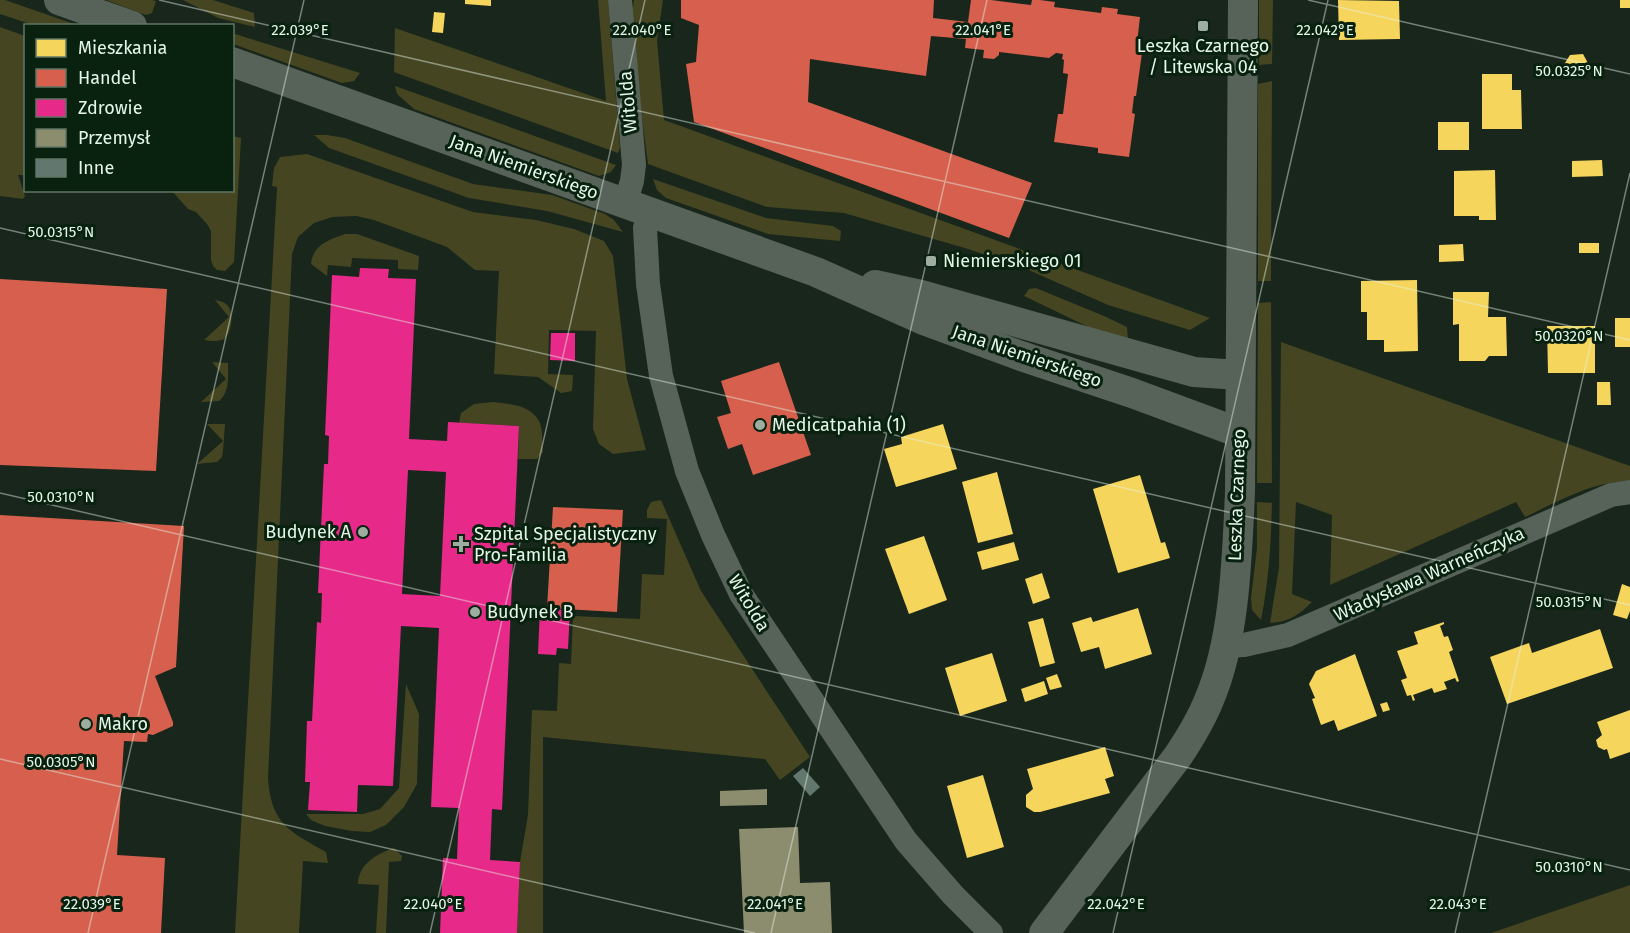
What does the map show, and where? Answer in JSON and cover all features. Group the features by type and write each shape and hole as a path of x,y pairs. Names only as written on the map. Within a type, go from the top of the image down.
{"street":[{"path":"59,0 126,24"},
{"name":"Witolda","path":"620,0 634,165 632,181 645,228 648,284 661,376 687,471 712,536 741,594 906,841 953,895 991,933"},
{"name":"Leszka Czarnego","path":"1044,933 1178,756 1210,699 1225,646 1237,554 1243,0"},
{"name":"Jana Niemierskiego","path":"234,63 816,272 926,321 1240,433"},
{"name":"Jana Niemierskiego","path":"816,272 921,295 1194,372 1240,375"},
{"name":"Władysława Warneńczyka","path":"1225,646 1244,645 1288,635 1611,495 1630,492"}],"shaded area":[{"path":"0,0 5,0 74,24 30,24 0,14"},
{"path":"106,0 156,1 152,13 146,15"},
{"path":"183,0 213,0 254,13 255,27 218,18"},
{"path":"598,0 608,0 620,148 618,153 394,72 395,28 606,101"},
{"path":"634,0 663,0 657,40 664,120 1210,318 1190,330 1108,305 1024,268 968,249 844,213 767,207 648,164 628,9 633,7"},
{"path":"1259,0 1273,0 1272,64 1259,65"},
{"path":"0,27 24,36 24,175 18,175 25,196 23,199 0,196"},
{"path":"234,34 360,73 354,81 342,83 234,44"},
{"path":"1272,81 1271,281 1258,281 1258,84"},
{"path":"395,86 616,165 611,172 599,176 414,109 397,94"},
{"path":"314,135 345,138 473,184 552,195 605,214 614,220 623,232 547,211 469,198 329,148"},
{"path":"234,136 241,138 234,262 225,271 217,270 213,266 211,231 207,224 196,212 188,209 173,192 234,192"},
{"path":"307,154 473,212 536,220 574,229 604,241 613,256 627,379 646,450 613,454 599,444 593,429 596,331 549,330 548,374 573,375 572,391 561,393 538,377 494,374 499,271 475,270 447,247 374,220 356,216 332,217 314,223 298,237 292,254 268,778 273,806 278,816 292,831 326,852 328,863 303,861 299,933 235,933 277,187 272,186 274,168 280,157"},
{"path":"653,179 766,218 833,226 841,231 840,241 768,234 666,198 657,190"},
{"path":"345,234 357,234 419,256 418,270 398,269 398,260 352,258 351,267 328,265 327,276 311,264 312,258 322,244"},
{"path":"1036,288 1127,327 1128,339 1101,333 1024,296 1029,289"},
{"path":"215,300 224,303 230,309 230,328 224,339 204,340 229,317"},
{"path":"1271,302 1272,483 1257,483 1258,303"},
{"path":"1281,342 1630,466 1630,482 1617,482 1590,488 1525,517 1516,502 1330,585 1332,515 1296,502 1292,594 1312,602 1293,617 1270,623 1279,567"},
{"path":"212,362 228,363 227,388 219,401 201,402 226,379"},
{"path":"493,402 520,406 532,412 536,417 541,426 543,452 537,459 518,459 519,426 459,423 461,413 474,404"},
{"path":"207,424 225,424 222,457 217,462 197,464 223,441"},
{"path":"661,500 701,591 810,757 780,780 765,759 543,737 543,933 517,933 520,862 528,815 532,710 557,711 559,663 571,664 573,616 640,619 642,574 664,575 667,519 647,518 647,510 651,502"},
{"path":"1257,502 1272,503 1269,562 1261,620 1252,610 1251,598 1257,548"},
{"path":"406,684 419,714 417,784 404,807 386,825 370,832 325,826 311,820 306,814 363,814 380,809 399,788"},
{"path":"394,848 402,856 401,861 389,862 386,933 376,933 379,885 358,884 359,877 370,860"},
{"path":"1630,885 1630,933 1491,933"}],"building: Mieszkania":[{"path":"465,0 491,0 491,6 465,4"},
{"path":"1338,0 1399,1 1400,39 1339,40"},
{"path":"1620,0 1630,0 1630,8 1620,8"},
{"path":"434,12 445,13 443,33 432,32"},
{"path":"1583,54 1589,65 1583,77 1570,77 1563,66 1570,55"},
{"path":"1482,74 1512,74 1512,90 1521,90 1522,129 1482,129"},
{"path":"1438,122 1469,122 1469,150 1438,150"},
{"path":"1602,160 1603,176 1572,177 1572,161"},
{"path":"1495,170 1496,220 1479,220 1479,216 1454,216 1454,171"},
{"path":"1579,243 1599,243 1599,253 1579,253"},
{"path":"1463,244 1464,261 1439,262 1439,245"},
{"path":"1417,280 1418,351 1384,352 1384,340 1367,340 1367,312 1361,312 1361,281"},
{"path":"1453,292 1489,292 1488,317 1506,317 1507,356 1489,356 1485,361 1459,361 1459,324 1453,325"},
{"path":"1615,318 1630,318 1630,347 1615,347"},
{"path":"1547,326 1595,326 1595,373 1548,373"},
{"path":"1597,382 1610,382 1611,405 1597,405"},
{"path":"943,424 957,469 896,487 884,449 902,444 901,437"},
{"path":"997,472 1013,534 978,543 962,482"},
{"path":"1140,475 1161,543 1165,542 1170,558 1118,573 1093,489"},
{"path":"924,536 947,600 909,614 885,549"},
{"path":"1014,542 1019,560 982,570 977,552"},
{"path":"1042,573 1050,598 1033,604 1025,579"},
{"path":"1622,584 1630,587 1630,611 1627,619 1613,615"},
{"path":"1138,608 1152,654 1105,669 1099,647 1081,652 1072,623 1091,617 1093,622"},
{"path":"1043,618 1055,663 1040,667 1028,622"},
{"path":"1444,622 1440,626 1444,637 1448,636 1453,650 1449,652 1459,681 1457,682 1455,678 1444,682 1447,689 1434,693 1432,688 1413,695 1415,700 1413,701 1411,695 1407,696 1401,680 1407,678 1397,651 1418,644 1414,632"},
{"path":"1600,629 1613,668 1507,704 1490,657 1529,643 1532,653"},
{"path":"992,653 1007,701 960,716 945,668"},
{"path":"1355,654 1377,716 1338,731 1334,720 1321,725 1312,699 1315,698 1309,684 1316,671"},
{"path":"1057,674 1062,687 1050,690 1046,678"},
{"path":"1044,681 1048,694 1025,702 1021,689"},
{"path":"1387,702 1390,710 1383,712 1380,704"},
{"path":"1630,710 1630,752 1610,759 1607,749 1598,747 1596,740 1602,735 1597,722"},
{"path":"1105,747 1114,776 1105,779 1110,793 1040,812 1034,812 1026,807 1026,795 1033,789 1027,769"},
{"path":"983,775 1004,847 967,858 947,786"}],"building: Handel":[{"path":"681,0 934,0 933,18 968,22 971,0 1031,5 1032,0 1040,0 1055,2 1054,7 1101,13 1102,7 1118,9 1117,14 1140,17 1136,52 1142,53 1136,96 1134,96 1132,113 1135,114 1129,157 1098,153 1098,148 1054,142 1058,114 1063,114 1068,74 1063,73 1063,54 1056,53 1049,58 999,52 994,59 983,58 984,50 965,48 966,39 931,36 926,76 810,59 808,102 1032,183 1009,238 694,122 686,64 696,62 699,25 681,18"},
{"path":"0,279 167,289 156,471 0,465"},
{"name":"Medicatpahia (1)","path":"779,362 811,455 753,475 742,444 728,449 717,417 731,413 721,381"},
{"path":"553,507 623,510 617,612 547,608"},
{"name":"Makro","path":"0,515 184,526 176,667 155,676 173,726 153,735 148,734 147,742 124,741 117,855 165,858 161,933 0,933"}],"building: Zdrowie":[{"path":"360,268 389,269 388,278 416,279 409,439 447,441 448,422 519,426 502,810 492,809 490,860 520,862 517,933 440,933 443,858 457,859 459,808 431,807 439,628 401,626 393,786 358,785 357,812 308,810 310,782 305,782 307,721 312,721 317,622 321,623 322,593 318,593 324,464 328,464 329,436 325,435 332,275 359,277","holes":["408,470 446,472 440,596 402,594"]},
{"path":"551,333 575,333 575,361 550,360"},
{"path":"540,608 570,610 568,649 557,648 556,655 538,654"}],"building: Przemysł":[{"path":"767,789 767,805 720,806 720,791"},
{"path":"798,827 800,883 830,882 832,933 744,933 739,829"}],"building: Inne":[{"path":"803,768 820,787 810,796 793,776"}],"place":[{"name":"Leszka Czarnego / Litewska 04","path":"1203,26"},
{"name":"Niemierskiego 01","path":"931,261"},
{"name":"Medicatpahia (1)","path":"760,425"},
{"name":"Budynek A","path":"363,532"},
{"name":"Szpital Specjalistyczny Pro-Familia","path":"461,544"},
{"name":"Budynek B","path":"475,612"},
{"name":"Makro","path":"86,724"}]}
